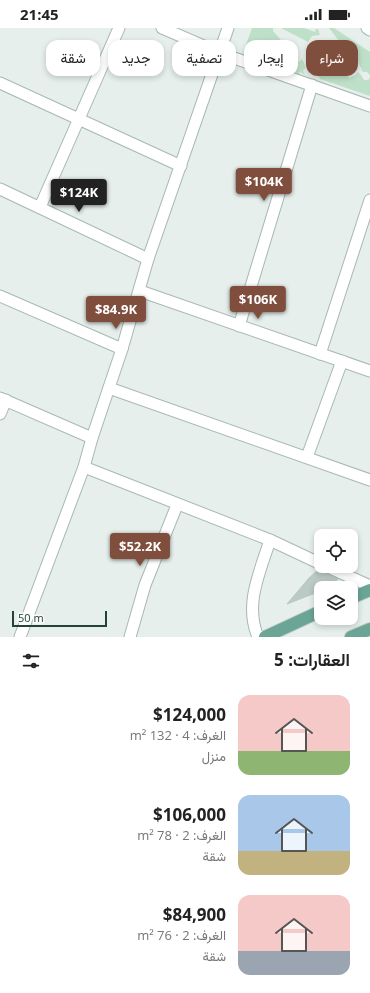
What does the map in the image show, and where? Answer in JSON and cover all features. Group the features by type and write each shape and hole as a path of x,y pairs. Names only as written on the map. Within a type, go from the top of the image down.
{"main road":[{"path":"358,595 370,590"},
{"path":"265,637 314,614"},
{"path":"351,637 370,629"}],"street":[{"path":"40,207 119,28"},
{"path":"162,28 190,40"},
{"path":"224,40 228,28"},
{"path":"236,59 370,106"},
{"path":"20,637 84,467 140,291 148,259 212,76"},
{"path":"0,83 181,166"},
{"path":"239,326 312,85"},
{"path":"0,189 148,259"},
{"path":"320,354 370,200"},
{"path":"140,291 370,371"},
{"path":"0,296 122,349"},
{"path":"307,457 342,361"},
{"path":"109,388 370,480"},
{"path":"0,414 3,399 92,438"},
{"path":"84,467 177,505 270,540 314,561"},
{"path":"130,637 145,585 177,505"},
{"path":"258,637 252,615 252,598 270,540"},
{"path":"341,573 370,586"}],"green space":[{"path":"252,28 273,28 273,31 281,40 248,40"},
{"path":"281,28 304,28 315,32 316,29 318,29 320,35 312,36 309,40 306,41"},
{"path":"329,28 334,28 352,40 338,40"},
{"path":"358,44 370,52 370,75 367,72 363,72 359,63"},
{"path":"301,59 305,65 305,69 303,70 305,75 300,72 298,75 298,60 300,62"},
{"path":"358,72 364,80 368,80 370,78 370,96 320,79 318,76 348,76 349,78 358,76"}],"building":[{"path":"315,573 325,573 338,579 336,581 314,581 314,594 287,604"}]}
